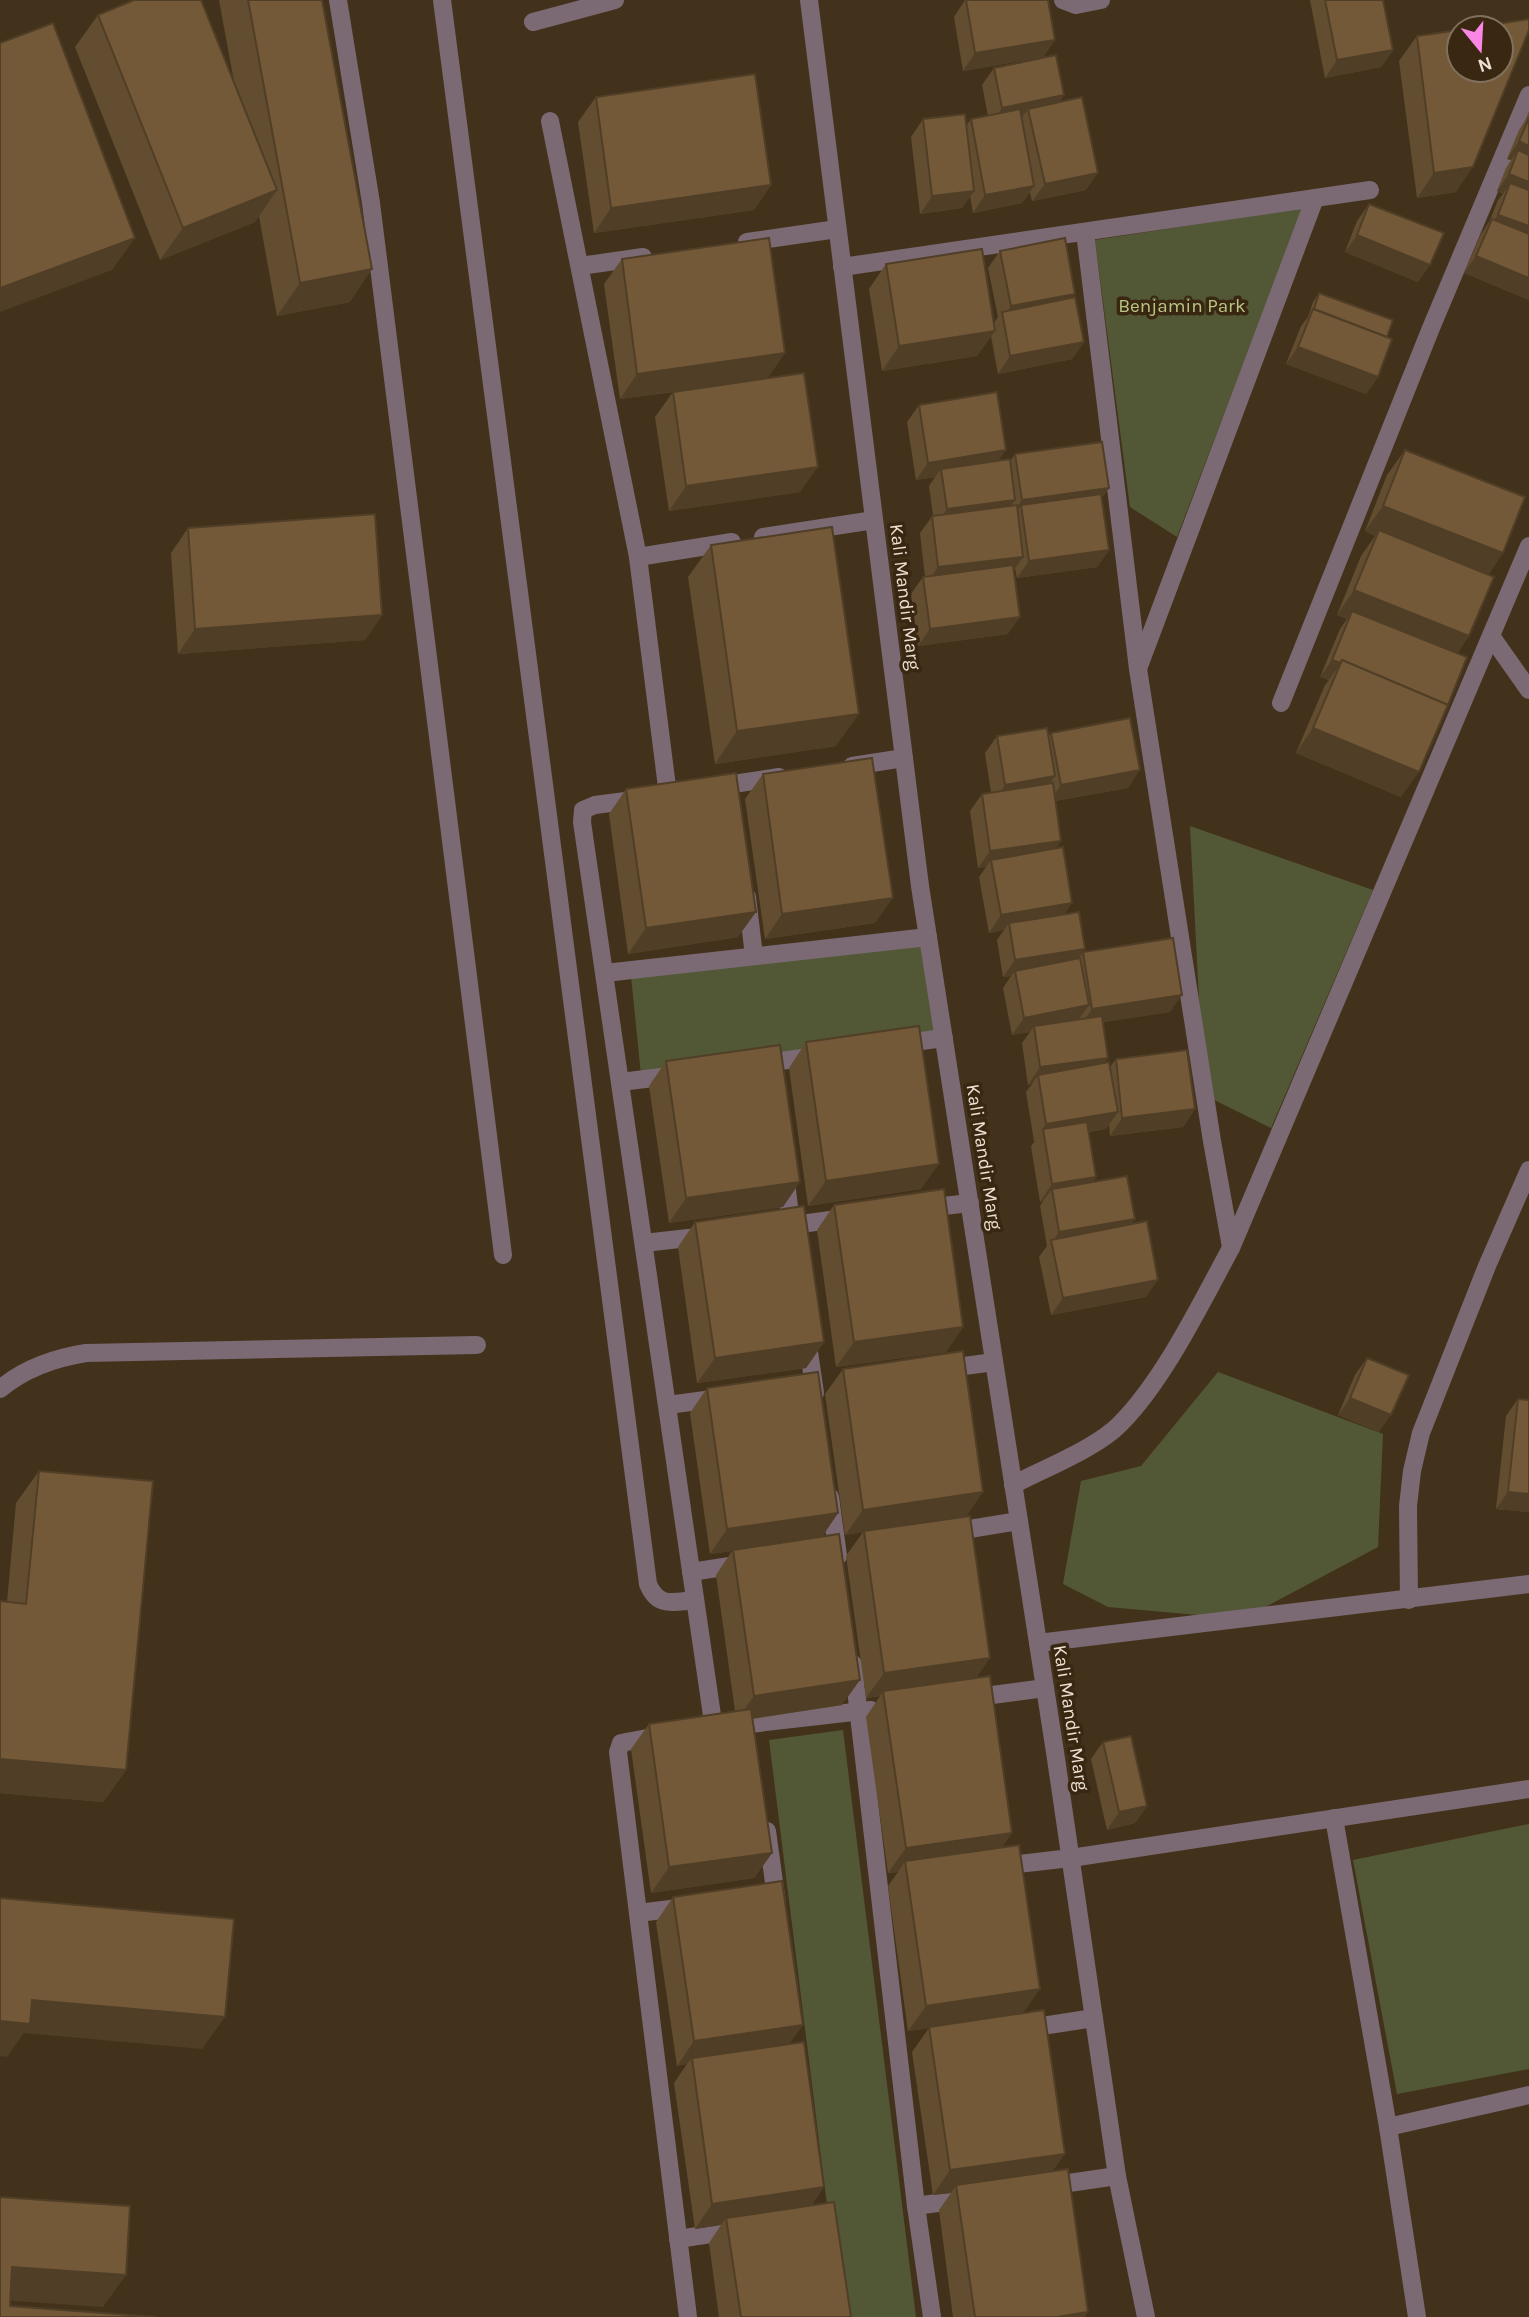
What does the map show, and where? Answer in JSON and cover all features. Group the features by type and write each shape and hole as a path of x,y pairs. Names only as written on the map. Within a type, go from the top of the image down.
{"street":[{"path":"338,0 372,203 503,1255"},
{"path":"442,0 648,1584 652,1595 659,1600 669,1603 695,1600"},
{"path":"533,22 615,0"},
{"name":"Kali Mandir Marg","path":"809,0 928,937 1071,1858 1117,2176 1146,2317"},
{"path":"1063,0 1076,5 1101,0"},
{"path":"1281,703 1431,328 1529,95"},
{"path":"550,121 638,558 681,793"},
{"path":"842,267 1370,190"},
{"path":"1138,669 1315,198"},
{"path":"729,245 837,229"},
{"path":"1085,232 1138,669 1231,1248"},
{"path":"580,266 662,255"},
{"path":"638,558 874,520"},
{"path":"1013,1485 1080,1451 1119,1426 1151,1386 1180,1341 1231,1248 1529,546"},
{"path":"1491,636 1529,690"},
{"path":"838,768 904,758"},
{"path":"700,1730 695,1600 582,822 583,810 595,805 681,793 734,791 799,774"},
{"path":"745,877 754,956"},
{"path":"605,973 928,937"},
{"path":"877,1047 944,1038"},
{"path":"742,1066 770,1069 836,1053"},
{"path":"621,1082 688,1073"},
{"path":"782,1157 795,1252"},
{"path":"1409,1600 1408,1506 1420,1433 1529,1170"},
{"path":"901,1211 970,1203"},
{"path":"765,1228 860,1216"},
{"path":"644,1243 724,1233"},
{"path":"805,1319 818,1413"},
{"path":"0,1389 15,1376 38,1365 64,1356 86,1353 477,1345"},
{"path":"925,1371 994,1362"},
{"path":"668,1405 734,1396"},
{"path":"827,1481 841,1577"},
{"path":"928,1535 1019,1521"},
{"path":"691,1572 757,1562"},
{"path":"1038,1643 1529,1584"},
{"path":"850,1644 886,1879 905,2048 916,2206 932,2317"},
{"path":"952,1700 1045,1688"},
{"path":"688,2317 678,2239 666,2078 638,1913 618,1752 621,1743 632,1739 700,1730 754,1730 886,1708"},
{"path":"989,1867 1071,1858 1529,1790"},
{"path":"765,1816 769,1896 779,1923"},
{"path":"1334,1818 1388,2127 1417,2317"},
{"path":"638,1913 707,1904"},
{"path":"1002,2032 1094,2018"},
{"path":"1388,2127 1529,2095"},
{"path":"1037,2188 1117,2176"},
{"path":"916,2206 983,2196"},
{"path":"678,2239 755,2227"}],"green space":[{"name":"Benjamin Park","path":"1303,208 1177,537 1130,507 1095,240"},
{"path":"1190,826 1373,890 1271,1128 1204,1095"},
{"path":"923,943 939,1033 641,1075 631,976"},
{"path":"1218,1372 1383,1434 1378,1547 1243,1619 1108,1607 1063,1584 1081,1481 1141,1466"},
{"path":"843,1730 916,2317 841,2317 769,1740"},
{"path":"1529,1824 1529,2069 1397,2094 1353,1860"}],"building":[{"path":"134,0 201,0 277,190 183,228 98,15"},
{"path":"248,0 322,0 372,269 300,283"},
{"path":"966,0 1048,0 1055,40 975,53"},
{"path":"1325,0 1383,0 1393,50 1337,60"},
{"path":"1529,19 1529,30 1515,64 1515,21"},
{"path":"53,23 135,238 0,288 0,43"},
{"path":"1445,32 1445,84 1507,84 1473,167 1434,173 1417,36"},
{"path":"1056,55 1064,95 1002,108 994,68"},
{"path":"755,74 771,185 611,208 596,97"},
{"path":"1082,97 1098,173 1045,184 1028,109"},
{"path":"1020,109 1034,186 985,195 971,119"},
{"path":"965,114 974,191 932,196 923,119"},
{"path":"1529,118 1529,146 1519,141"},
{"path":"1518,150 1529,155 1529,182 1509,174"},
{"path":"1510,183 1529,190 1529,226 1498,215"},
{"path":"1369,204 1444,233 1430,265 1357,235"},
{"path":"1492,219 1529,234 1529,278 1476,256"},
{"path":"769,238 785,353 637,374 622,259"},
{"path":"1065,238 1075,294 1011,306 1000,251"},
{"path":"982,249 995,331 899,346 886,264"},
{"path":"1319,293 1393,320 1387,337 1314,309"},
{"path":"1075,297 1084,342 1010,356 1002,312"},
{"path":"1313,309 1392,339 1378,377 1298,347"},
{"path":"804,373 818,467 686,486 673,392"},
{"path":"997,392 1006,450 928,463 919,405"},
{"path":"1102,442 1109,488 1022,500 1015,454"},
{"path":"1405,450 1525,497 1503,553 1383,506"},
{"path":"1010,459 1015,500 947,509 941,469"},
{"path":"1101,494 1109,550 1029,561 1021,505"},
{"path":"1017,505 1023,557 938,567 932,516"},
{"path":"375,514 382,615 195,629 188,528"},
{"path":"832,527 859,714 737,731 711,545"},
{"path":"1379,530 1494,577 1469,636 1354,590"},
{"path":"1013,565 1020,617 930,629 923,577"},
{"path":"1352,611 1467,657 1448,705 1342,660 1341,663 1332,660"},
{"path":"1342,660 1448,705 1419,772 1313,728"},
{"path":"1130,718 1140,770 1061,785 1051,733"},
{"path":"1047,728 1055,776 1005,785 997,736"},
{"path":"872,758 893,898 782,914 763,774"},
{"path":"736,773 756,912 646,928 626,789"},
{"path":"1053,783 1061,841 990,851 982,794"},
{"path":"1063,847 1072,903 1001,915 991,860"},
{"path":"1079,912 1085,949 1015,960 1009,923"},
{"path":"1173,938 1182,995 1092,1009 1083,952"},
{"path":"1080,958 1089,1005 1024,1018 1015,971"},
{"path":"1102,1016 1108,1058 1040,1067 1034,1026"},
{"path":"919,1026 939,1164 826,1181 806,1042"},
{"path":"780,1045 800,1182 686,1198 666,1061"},
{"path":"1187,1050 1195,1109 1122,1118 1116,1059"},
{"path":"1109,1062 1118,1112 1046,1124 1038,1075"},
{"path":"1087,1122 1096,1177 1052,1184 1043,1129"},
{"path":"1127,1176 1135,1219 1059,1232 1052,1189"},
{"path":"944,1189 963,1327 854,1342 834,1205"},
{"path":"804,1206 824,1342 715,1358 695,1222"},
{"path":"1147,1221 1158,1280 1063,1298 1051,1240"},
{"path":"963,1351 983,1492 863,1510 843,1369"},
{"path":"1367,1358 1409,1375 1391,1415 1350,1398"},
{"path":"818,1372 838,1513 727,1529 707,1388"},
{"path":"1518,1399 1529,1400 1529,1494 1508,1492"},
{"path":"39,1471 153,1481 126,1770 0,1759 0,1601 26,1604"},
{"path":"970,1516 990,1658 884,1673 864,1531"},
{"path":"839,1534 860,1680 754,1696 733,1550"},
{"path":"990,1676 1012,1833 906,1848 883,1691"},
{"path":"751,1709 772,1853 669,1867 649,1724"},
{"path":"1131,1736 1147,1806 1119,1812 1103,1742"},
{"path":"1019,1845 1040,1989 926,2006 905,1861"},
{"path":"782,1881 803,2025 694,2041 673,1897"},
{"path":"0,1898 234,1919 225,2017 32,2000 30,2024 0,2021"},
{"path":"1044,2010 1065,2154 950,2170 929,2027"},
{"path":"804,2042 824,2187 712,2204 692,2058"},
{"path":"1068,2169 1088,2312 1057,2317 975,2317 956,2185"},
{"path":"0,2197 130,2206 126,2275 12,2267 10,2306 156,2317 0,2317"},
{"path":"834,2202 851,2317 741,2317 726,2218"}]}
